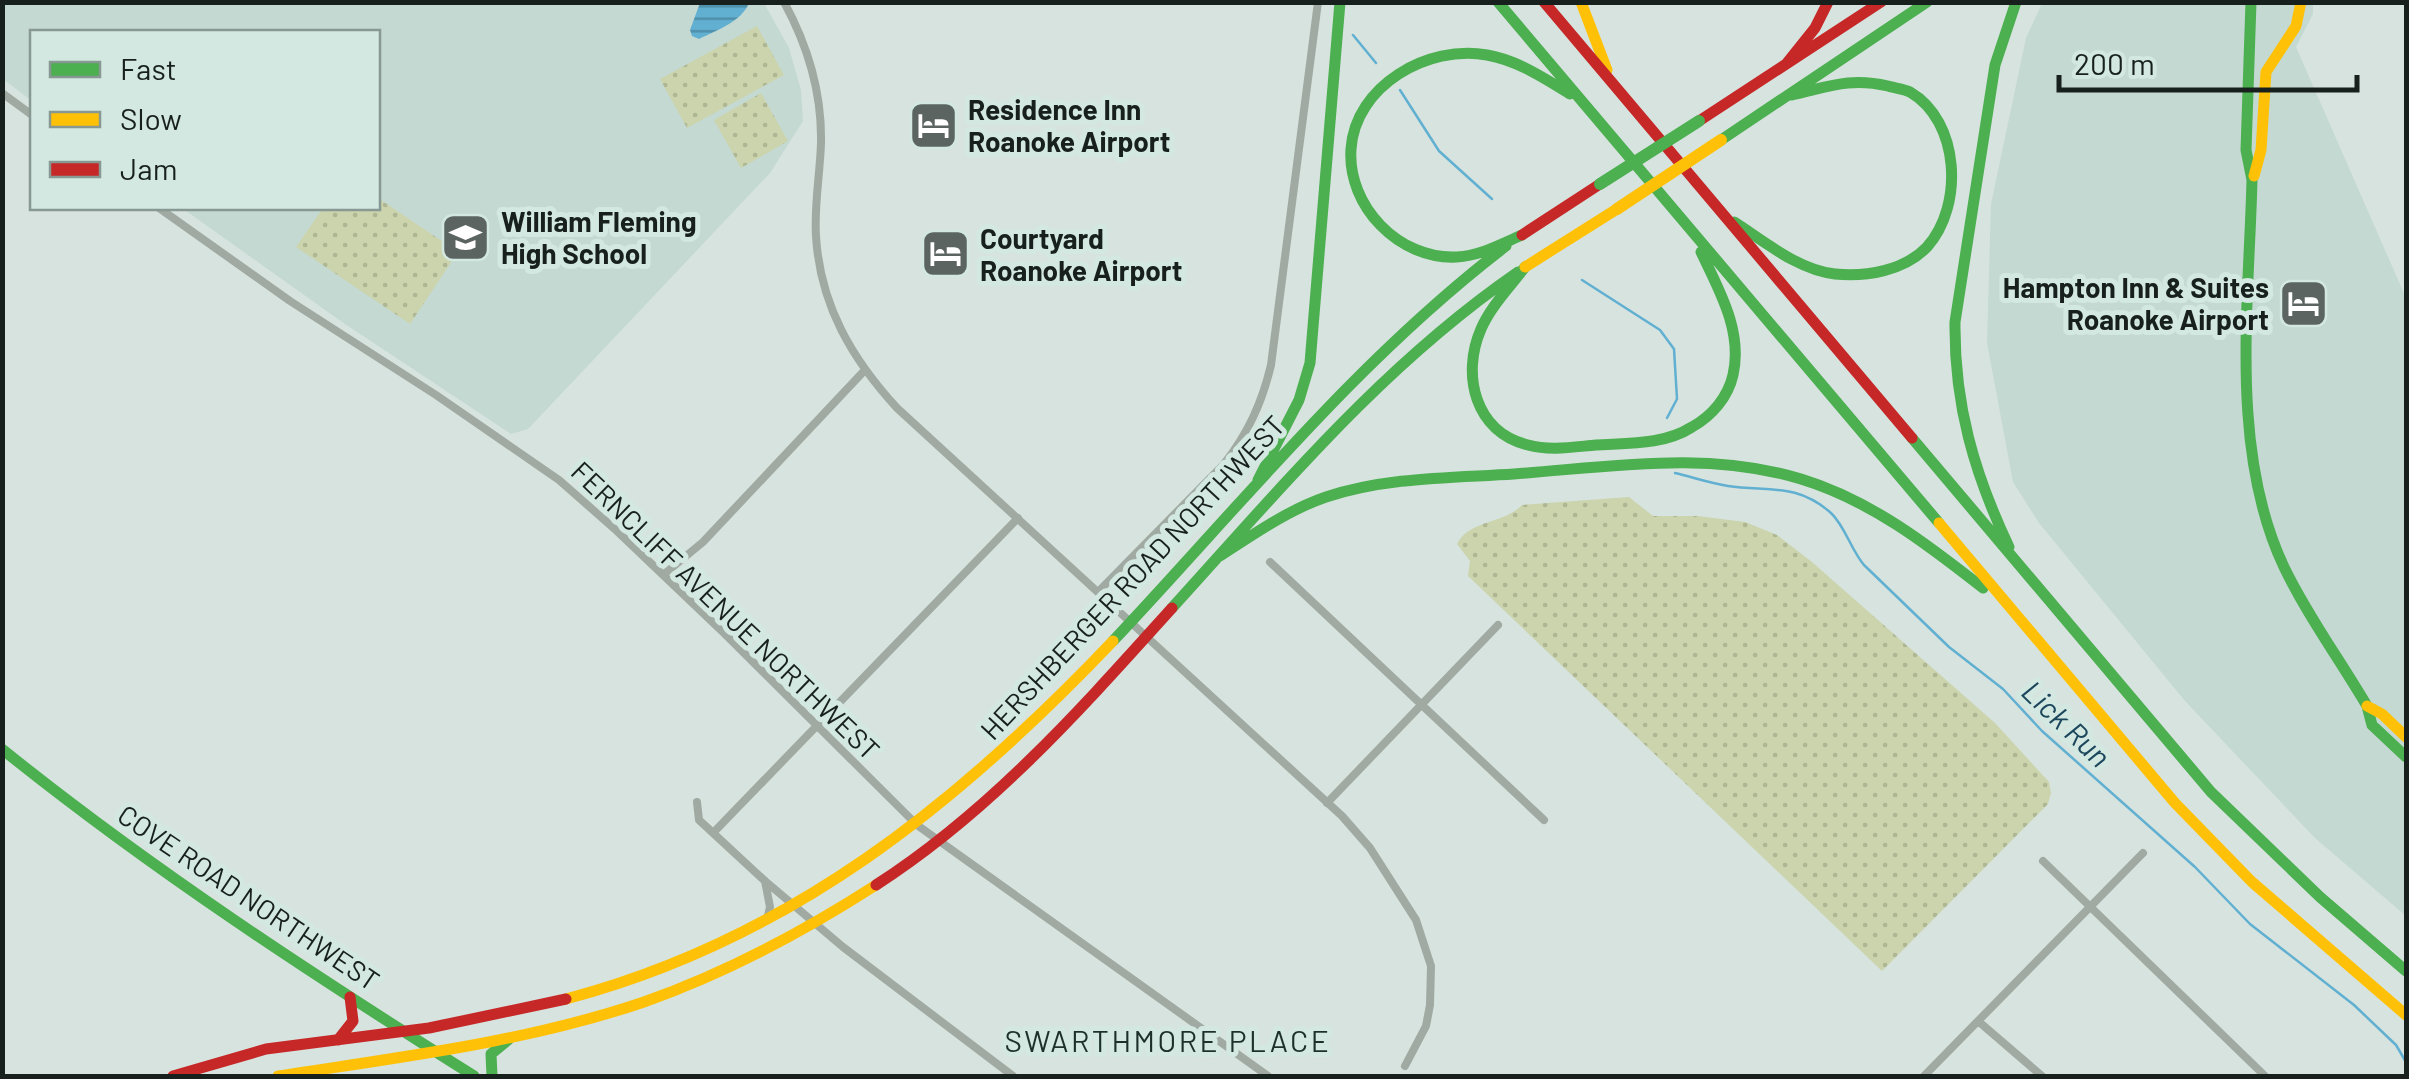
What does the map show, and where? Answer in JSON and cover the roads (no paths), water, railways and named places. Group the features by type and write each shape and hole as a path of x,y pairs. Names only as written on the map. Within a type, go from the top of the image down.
{"main road":[{"path":"1258,480 1300,400 1310,363 1340,2"},
{"path":"1498,2 2174,802 2279,906 2406,1015"},
{"path":"1544,2 2211,792 2278,858 2406,971"},
{"path":"1581,2 1613,85"},
{"path":"1787,62 1815,28 1828,2"},
{"name":"HERSHBERGER ROAD NORTHWEST","path":"173,1076 232,1058 487,1018 594,992 687,960 795,906 917,825 1016,741 1361,368 1412,320 1522,235 1880,2"},
{"name":"HERSHBERGER ROAD NORTHWEST","path":"278,1076 516,1036 644,1002 744,960 898,869 1010,780 1067,724 1403,362 1455,317 1926,2"},
{"path":"2016,2 1995,65 1954,322 1954,348 1957,407 1969,457 2021,570"},
{"path":"2250,2 2246,150 2252,180 2247,403 2252,468 2284,567 2367,706 2372,725 2406,757"},
{"path":"2252,180 2262,150 2266,72 2296,26 2300,2"},
{"path":"1522,235 1464,256 1424,253 1396,240 1370,216 1357,193 1350,163 1355,125 1370,98 1393,76 1420,61 1455,53 1506,59 1580,99"},
{"path":"1722,215 1800,262 1850,276 1896,267 1919,252 1937,233 1951,203 1954,164 1946,132 1928,107 1900,87 1872,78 1842,79 1791,95"},
{"path":"1526,267 1488,316 1475,346 1473,391 1488,422 1509,439 1546,448 1665,439 1689,430 1712,413 1727,390 1734,369 1731,320 1692,233"},
{"path":"1220,556 1293,511 1354,489 1644,463 1713,462 1799,478 1858,501 1911,532 2008,608"},
{"path":"2367,706 2382,714 2406,737"},
{"name":"COVE ROAD NORTHWEST","path":"2,750 68,802 276,950 474,1076"},
{"path":"338,1040 355,1020 350,997"},
{"path":"492,1076 491,1054 500,1043 516,1036"}],"street":[{"path":"784,2 802,37 818,97 821,145 815,224 820,268 841,333 864,370 897,408 1328,803 1370,848 1416,920 1428,949 1430,1005 1420,1043 1405,1066"},
{"path":"1098,592 1224,464 1258,408 1271,364 1318,2"},
{"path":"2,93 30,114"},
{"name":"FERNCLIFF AVENUE NORTHWEST","path":"162,210 290,301 525,456 586,502 917,825 1268,1076"},
{"path":"664,575 703,542 864,370"},
{"path":"713,833 1018,518"},
{"path":"1270,562 1544,820"},
{"path":"1328,803 1498,625"},
{"path":"697,802 700,820 765,880 1013,1076"},
{"path":"1924,1076 2143,853"},
{"path":"2042,860 2265,1076"},
{"path":"765,880 770,908 767,920"},
{"path":"1978,1021 2042,1076"}],"water":[{"path":"700,2 749,3 734,20 699,39 690,30"}],"waterway":[{"name":"Lick Run","path":"1353,35 1376,63"},
{"name":"Lick Run","path":"1400,90 1439,151 1492,199"},
{"name":"Lick Run","path":"1582,280 1660,330 1674,349 1677,399 1667,418"},
{"name":"Lick Run","path":"1675,473 1728,486 1793,492 1831,513 1864,565 1949,647 2003,689 2042,731 2195,867 2250,924 2354,1005 2396,1045 2406,1062"}],"place":[{"name":"Residence Inn Roanoke Airport","path":"933,125"},
{"name":"William Fleming High School","path":"466,237"},
{"name":"Courtyard Roanoke Airport","path":"945,254"},
{"name":"Hampton Inn & Suites Roanoke Airport","path":"2304,303"}],"district":[{"name":"SWARTHMORE PLACE","path":"1168,1040"}]}
